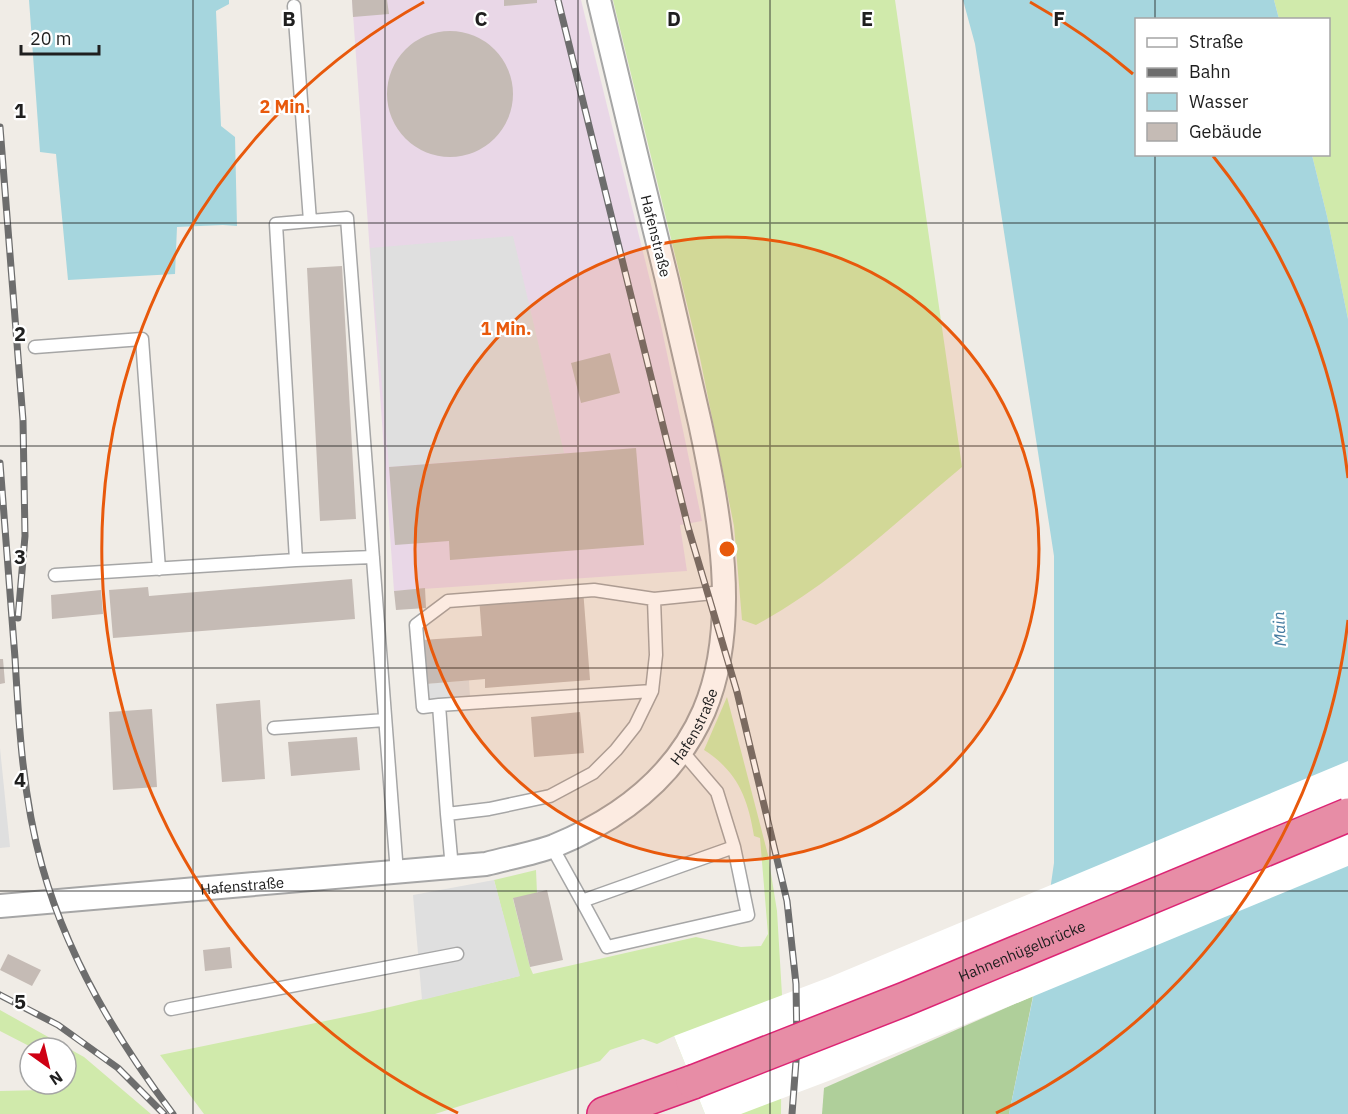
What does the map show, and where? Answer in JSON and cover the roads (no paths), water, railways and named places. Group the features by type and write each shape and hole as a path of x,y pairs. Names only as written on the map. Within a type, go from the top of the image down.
{"highway":[{"name":"Hahnenhügelbrücke","path":"604,1114 693,1082 895,1003 1348,815"}],"street":[{"name":"Hafenstraße","path":"0,906 486,864 552,847 621,812 645,793 666,771 681,750 704,712 712,689 722,641 724,615 719,514 684,353 599,0"}],"lane":[{"path":"294,6 310,221"},
{"path":"296,560 276,224 347,218 397,873"},
{"path":"35,347 142,339 159,568"},
{"path":"55,575 373,557"},
{"path":"652,691 423,707 416,625 448,601 594,590 654,599 723,592"},
{"path":"447,814 550,796 593,773 616,750 635,726 652,691 656,655 654,599"},
{"path":"439,705 452,868"},
{"path":"274,728 385,720"},
{"path":"552,847 607,947 748,915 734,847 717,792 681,750"},
{"path":"582,902 734,847"},
{"path":"171,1009 457,954"}],"water":[{"path":"29,0 229,0 229,4 216,11 221,126 235,137 237,226 177,227 175,274 68,280 56,154 40,152"},
{"name":"Main","path":"963,0 1274,0 1279,18 1135,18 1135,156 1312,156 1327,216 1348,319 1348,1114 1009,1114 1038,973 1054,863 1054,556 975,44"}],"railway":[{"path":"558,0 688,527 737,692 787,901 796,984 797,1048 792,1114"},
{"path":"0,127 23,420 25,536 18,618"},
{"path":"0,463 23,763 30,815 42,866 65,932 96,996 132,1057 173,1114"},
{"path":"0,995 58,1025 118,1068 164,1114"}]}
